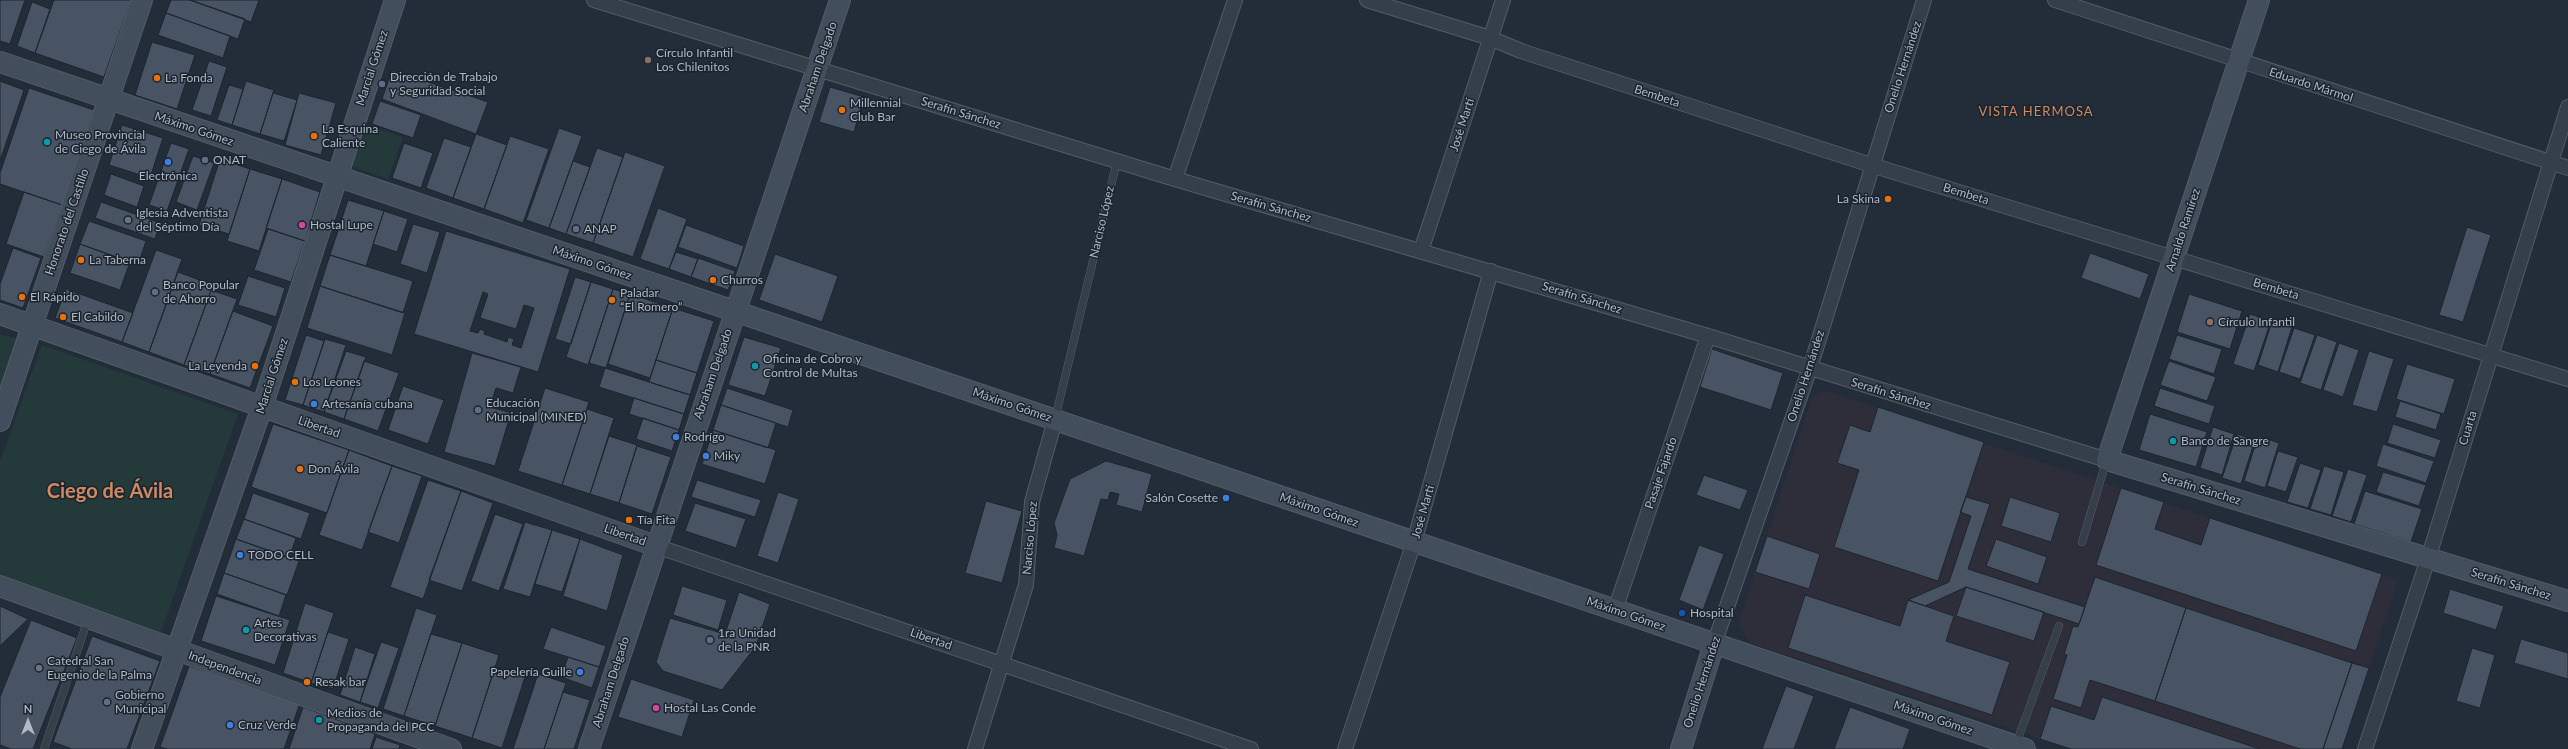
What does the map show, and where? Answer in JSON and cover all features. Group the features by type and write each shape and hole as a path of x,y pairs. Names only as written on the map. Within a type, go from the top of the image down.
{"main road":[{"name":"Honorato del Castillo","path":"0,421 142,0"},
{"name":"Marcial Gómez","path":"142,749 262,407 395,0"},
{"name":"Abraham Delgado","path":"589,749 840,0"},
{"name":"Arnaldo Ramírez","path":"2107,460 2259,0"},
{"name":"Máximo Gómez","path":"0,62 2018,748"},
{"name":"Libertad","path":"0,314 656,546"},
{"name":"Serafín Sánchez","path":"2107,460 2568,601"},
{"name":"Independencia","path":"0,586 450,749"},
{"name":"Onelio Hernández","path":"1681,749 1714,644"}],"street":[{"name":"Serafín Sánchez","path":"594,0 1175,179 1708,336 2107,460"},
{"path":"1175,179 1235,0"},
{"name":"Bembeta","path":"1367,0 1490,38 1521,51 1871,165 2568,379"},
{"name":"José Martí","path":"1421,251 1490,38 1504,0"},
{"name":"Onelio Hernández","path":"1714,644 1810,368 1871,165 1924,0"},
{"name":"Eduardo Mármol","path":"2055,0 2568,168"},
{"name":"Cuarta","path":"2366,749 2428,559 2568,107"},
{"name":"José Martí","path":"1345,749 1414,542 1491,271"},
{"name":"Pasaje Fajardo","path":"1615,610 1708,336"},
{"name":"Narciso López","path":"975,749 1026,585 1032,502 1055,420"},
{"name":"Libertad","path":"656,546 1251,749"}],"lane":[{"name":"Narciso López","path":"1055,420 1117,161"},
{"path":"2082,542 2107,460"},
{"path":"44,749 88,618"},
{"path":"2018,748 2059,626"}],"shaded area":[{"path":"1824,390 2398,580 2342,749 2071,749 1750,643 1738,624 1812,397"}],"green space":[{"path":"366,124 403,137 388,179 351,166"},
{"path":"0,334 21,340 0,397"},
{"path":"42,345 238,414 161,632 0,576 0,461"}],"building":[{"path":"0,0 25,0 10,44 0,41"},
{"path":"54,0 131,0 104,77 35,53"},
{"path":"171,0 190,0 245,19 238,39 166,13"},
{"path":"190,0 259,0 251,22"},
{"path":"32,2 50,9 35,53 17,46"},
{"path":"166,13 230,36 223,58 158,35"},
{"path":"152,42 195,55 177,109 135,95"},
{"path":"209,61 227,67 211,116 192,110"},
{"path":"392,70 488,102 476,134 382,99"},
{"path":"0,81 24,90 0,161"},
{"path":"246,81 274,90 260,134 232,125"},
{"path":"229,85 243,89 232,125 217,120"},
{"name":"Millennial Club Bar","path":"830,87 864,97 854,132 819,122"},
{"name":"Museo Provincial de Ciego de Ávila","path":"29,88 94,110 62,205 0,184 0,173"},
{"path":"273,93 297,100 284,141 260,134"},
{"path":"299,93 336,103 321,155 285,145"},
{"path":"380,101 421,115 413,138 372,124"},
{"path":"122,125 163,138 150,178 109,165"},
{"path":"559,128 582,136 549,228 526,220"},
{"path":"476,134 507,145 484,209 453,198"},
{"path":"510,136 549,149 523,223 484,209"},
{"path":"444,138 471,147 453,198 426,188"},
{"path":"171,143 189,149 167,211 149,205"},
{"path":"404,143 433,153 421,188 392,178"},
{"path":"597,148 623,157 593,243 566,234"},
{"path":"625,152 665,166 633,257 593,243"},
{"path":"193,156 214,163 197,210 176,202"},
{"path":"220,159 250,169 229,234 199,225"},
{"path":"573,161 590,167 566,234 549,228"},
{"path":"250,169 282,179 259,251 227,241"},
{"path":"111,174 144,186 137,207 104,195"},
{"path":"282,179 320,192 305,241 266,228"},
{"path":"24,192 62,205 44,257 6,244"},
{"path":"348,200 384,211 366,266 330,255"},
{"name":"Iglesia Adventista del Séptimo Día","path":"101,202 160,223 155,239 95,218"},
{"path":"658,208 687,219 669,269 640,259"},
{"path":"384,211 408,219 397,252 373,244"},
{"path":"89,221 146,241 138,265 80,244"},
{"path":"413,224 440,232 427,273 400,264"},
{"path":"686,225 744,246 737,268 678,247"},
{"path":"2467,227 2491,235 2463,322 2439,315"},
{"path":"268,229 305,241 291,282 254,270"},
{"path":"446,231 570,269 538,372 414,334","holes":["483,292 488,294 480,318 516,329 524,305 534,308 521,348 512,345 514,339 508,337 507,342 484,334 485,331 480,329 478,333 470,331"]},
{"path":"80,244 130,262 120,290 70,273"},
{"path":"13,248 41,258 23,308 0,300 0,284"},
{"name":"Banco Popular de Ahorro","path":"156,250 182,259 149,352 122,342"},
{"path":"676,252 698,259 691,277 669,269"},
{"path":"2090,253 2149,274 2140,299 2081,278"},
{"path":"775,254 838,276 822,322 759,300"},
{"path":"330,255 413,281 403,313 320,286"},
{"path":"698,258 735,271 728,290 691,277"},
{"path":"178,272 213,285 184,365 149,352"},
{"path":"248,276 285,288 276,317 238,305"},
{"path":"575,277 591,282 571,344 555,339"},
{"path":"591,282 613,289 588,365 566,357"},
{"path":"320,286 405,313 392,355 307,328"},
{"path":"66,289 133,313 122,342 55,318"},
{"path":"613,289 630,294 606,368 589,363"},
{"path":"211,290 237,299 210,374 184,365"},
{"path":"630,294 673,308 650,378 608,364"},
{"name":"Círculo Infantil","path":"2189,294 2242,311 2230,349 2177,332"},
{"path":"673,308 714,321 697,373 656,360"},
{"path":"233,311 273,326 250,388 210,374"},
{"path":"2250,314 2271,321 2254,371 2233,364"},
{"path":"2272,321 2292,327 2278,372 2258,365"},
{"path":"2294,328 2315,335 2300,379 2279,372"},
{"path":"306,335 324,341 303,405 285,400"},
{"path":"2177,335 2222,349 2214,374 2169,359"},
{"path":"2317,335 2337,342 2321,390 2300,383"},
{"name":"Oficina de Cobro y Control de Multas","path":"744,337 781,348 765,396 728,385"},
{"path":"325,339 346,345 324,412 303,405"},
{"path":"2339,343 2359,350 2343,397 2323,390"},
{"path":"1712,349 1783,373 1771,410 1700,387"},
{"path":"346,351 366,357 344,419 324,412"},
{"path":"2369,351 2394,359 2377,412 2352,405"},
{"name":"Educación Municipal (MINED)","path":"472,353 521,367 513,393 496,388 490,407 511,413 495,466 444,452"},
{"path":"656,360 697,373 690,395 649,382"},
{"path":"364,361 399,373 378,431 344,419"},
{"path":"2169,361 2216,377 2207,401 2160,385"},
{"path":"2407,364 2455,379 2444,414 2396,399"},
{"path":"605,368 690,395 684,414 599,387"},
{"path":"403,386 444,400 428,444 388,430"},
{"path":"545,388 589,402 562,485 518,471"},
{"path":"727,388 793,410 788,427 721,405"},
{"path":"2160,388 2215,406 2209,424 2154,406"},
{"path":"634,398 684,414 679,430 629,414"},
{"path":"2400,401 2441,414 2436,430 2395,417"},
{"path":"721,405 776,423 768,448 713,430"},
{"path":"1878,407 1984,442 1938,581 1834,547 1859,470 1837,463 1850,425 1870,432"},
{"path":"587,409 614,418 590,494 562,485"},
{"name":"Banco de Sangre","path":"2150,414 2207,432 2196,467 2139,450"},
{"path":"643,418 679,430 672,451 636,439"},
{"name":"Don Ávila","path":"273,424 349,450 327,513 251,487"},
{"path":"2393,424 2441,440 2435,458 2387,443"},
{"path":"2213,427 2234,434 2222,475 2200,468"},
{"path":"713,430 776,450 765,484 702,464"},
{"path":"2237,434 2255,440 2241,484 2222,478"},
{"path":"609,436 637,445 619,503 590,494"},
{"path":"2258,436 2279,443 2265,488 2244,481"},
{"path":"2383,444 2434,461 2426,483 2376,466"},
{"path":"637,446 671,457 652,514 619,503"},
{"path":"349,450 392,466 362,550 319,535"},
{"path":"2278,451 2298,457 2286,492 2267,486"},
{"path":"1106,461 1152,474 1142,512 1116,505 1119,494 1110,492 1108,500 1101,499 1084,556 1054,548 1057,535 1054,523 1070,479"},
{"path":"2300,463 2321,470 2308,508 2287,502"},
{"path":"392,466 422,476 399,543 368,532"},
{"path":"2324,466 2344,472 2331,515 2310,509"},
{"path":"2348,469 2367,475 2351,522 2332,516"},
{"path":"2383,472 2426,485 2419,506 2376,492"},
{"path":"1704,475 1748,490 1740,510 1696,495"},
{"path":"428,480 461,491 423,599 390,587"},
{"path":"697,480 761,500 755,517 691,497"},
{"path":"2121,488 2164,502 2155,529 2201,545 2210,518 2382,574 2356,651 2096,565"},
{"path":"461,491 493,503 462,591 429,580"},
{"path":"2365,491 2422,509 2411,542 2354,524"},
{"path":"778,492 799,499 778,563 757,556"},
{"path":"253,493 310,513 301,539 244,519"},
{"path":"1966,497 1990,504 1968,569 2085,607 2079,624 1966,587 1925,606 1908,600 1949,582 1971,516 1960,512"},
{"path":"2010,497 2060,513 2051,542 2001,526"},
{"path":"986,501 1022,511 1002,583 965,573"},
{"path":"695,503 746,519 736,548 685,531"},
{"path":"495,514 523,524 499,591 471,581"},
{"path":"244,519 296,538 289,558 236,539"},
{"path":"525,522 552,530 530,597 503,589"},
{"path":"552,530 580,539 562,592 535,584"},
{"path":"1767,536 1820,554 1809,589 1755,572"},
{"path":"236,539 299,561 287,595 224,573"},
{"path":"580,539 623,555 607,611 563,596"},
{"path":"1996,539 2047,557 2038,584 1986,566"},
{"path":"1699,545 1724,554 1703,610 1679,600"},
{"path":"224,573 286,595 279,616 217,594"},
{"path":"2095,577 2186,608 2155,701 2090,680 2081,708 2053,699 2067,655 2064,654 2073,626 2078,627"},
{"path":"682,586 727,600 718,630 673,615"},
{"path":"1966,587 2044,612 2034,641 1956,616"},
{"path":"2450,589 2504,606 2496,630 2443,613"},
{"name":"1ra Unidad de la PNR","path":"739,592 770,604 756,646 722,690 663,671 656,662 670,618 725,634"},
{"path":"1805,595 1900,626 1908,600 1954,616 1946,641 2010,662 1992,715 1788,648"},
{"name":"Artes Decorativas","path":"216,596 290,620 275,665 201,641"},
{"path":"305,603 334,613 311,683 283,673"},
{"path":"0,606 28,619 0,646"},
{"path":"416,608 437,615 404,716 383,709"},
{"path":"2186,608 2352,663 2323,749 2300,749 2155,701"},
{"name":"Catedral San Eugenio de la Palma","path":"31,620 77,638 33,749 11,749 0,745 0,697"},
{"path":"551,627 606,646 599,667 543,649"},
{"path":"328,632 349,639 333,689 311,683"},
{"path":"431,634 462,643 435,726 404,716"},
{"name":"Gobierno Municipal","path":"92,636 160,661 127,749 72,749 53,742"},
{"path":"2521,639 2568,653 2568,679 2514,663"},
{"path":"381,642 399,648 378,708 360,702"},
{"path":"462,643 499,655 472,738 435,726"},
{"path":"355,647 375,654 360,702 340,695"},
{"path":"2472,648 2495,655 2480,708 2456,701"},
{"name":"Papelería Guille","path":"568,657 599,667 592,688 561,677"},
{"path":"2352,663 2369,668 2342,749 2323,749"},
{"name":"Cruz Verde","path":"189,666 300,703 284,749 167,749 160,747"},
{"path":"495,667 525,677 502,748 472,738"},
{"path":"538,674 566,683 544,749 513,749"},
{"name":"Hostal Las Conde","path":"631,679 694,700 682,737 618,717"},
{"path":"1786,686 1814,696 1794,749 1762,749"},
{"path":"563,692 590,700 574,749 544,749"},
{"path":"2102,697 2260,749 2071,749 2040,739 2051,706 2094,720"},
{"name":"Medios de Propaganda del PCC","path":"303,707 375,734 370,749 289,749"},
{"path":"1850,707 1910,729 1903,749 1834,749"},
{"path":"376,737 400,745 399,749 372,749"}],"place":[{"name":"Círculo Infantil Los Chilenitos","path":"648,60"},
{"name":"La Fonda","path":"157,78"},
{"name":"Dirección de Trabajo y Seguridad Social","path":"382,84"},
{"name":"Millennial Club Bar","path":"842,110"},
{"name":"La Esquina Caliente","path":"314,136"},
{"name":"Museo Provincial de Ciego de Ávila","path":"47,142"},
{"name":"ONAT","path":"205,160"},
{"name":"Electrónica","path":"168,162"},
{"name":"La Skina","path":"1888,199"},
{"name":"Iglesia Adventista del Séptimo Día","path":"128,220"},
{"name":"Hostal Lupe","path":"302,225"},
{"name":"ANAP","path":"576,229"},
{"name":"La Taberna","path":"81,260"},
{"name":"Churros","path":"713,280"},
{"name":"Banco Popular de Ahorro","path":"155,292"},
{"name":"El Rápido","path":"22,297"},
{"name":"Paladar “El Romero”","path":"612,300"},
{"name":"El Cabildo","path":"63,317"},
{"name":"Círculo Infantil","path":"2210,322"},
{"name":"La Leyenda","path":"255,366"},
{"name":"Oficina de Cobro y Control de Multas","path":"755,366"},
{"name":"Los Leones","path":"295,382"},
{"name":"Artesanía cubana","path":"314,404"},
{"name":"Educación Municipal (MINED)","path":"478,410"},
{"name":"Rodrígo","path":"676,437"},
{"name":"Banco de Sangre","path":"2173,441"},
{"name":"Miky","path":"706,456"},
{"name":"Don Ávila","path":"300,469"},
{"name":"Salón Cosette","path":"1226,498"},
{"name":"Tía Fita","path":"629,520"},
{"name":"TODO CELL","path":"240,555"},
{"name":"Hospital","path":"1682,613"},
{"name":"Artes Decorativas","path":"246,630"},
{"name":"1ra Unidad de la PNR","path":"710,640"},
{"name":"Catedral San Eugenio de la Palma","path":"39,668"},
{"name":"Papelería Guille","path":"580,672"},
{"name":"Resak bar","path":"307,682"},
{"name":"Gobierno Municipal","path":"107,702"},
{"name":"Hostal Las Conde","path":"656,708"},
{"name":"Medios de Propaganda del PCC","path":"319,720"},
{"name":"Cruz Verde","path":"230,725"}],"district":[{"name":"VISTA HERMOSA","path":"2036,112"},
{"name":"Ciego de Ávila","path":"110,492"}]}
